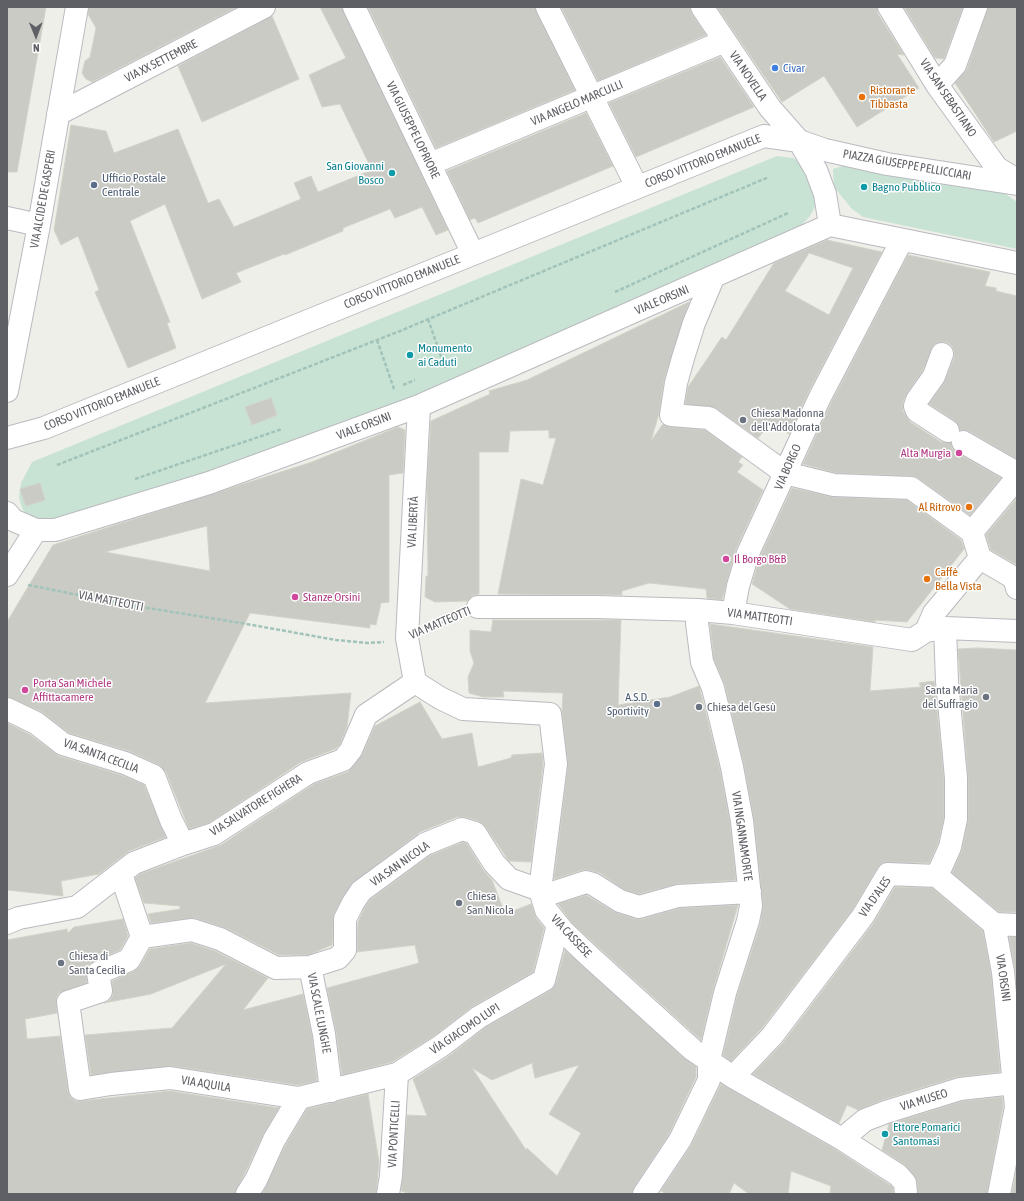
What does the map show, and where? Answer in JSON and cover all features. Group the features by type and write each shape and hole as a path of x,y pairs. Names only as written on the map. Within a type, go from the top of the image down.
{"street":[{"name":"VIA ALCIDE DE GASPERI","path":"7,390 39,225 77,7"},
{"name":"VIA XX SETTEMBRE","path":"58,114 264,7"},
{"name":"VIA GIUSEPPE LOPRIORE","path":"354,7 473,254"},
{"path":"547,7 637,187"},
{"name":"VIA NOVELLA","path":"702,7 770,108 799,141 816,170 825,194 830,225"},
{"name":"VIA SAN SEBASTIANO","path":"889,7 937,84 997,168 1017,182"},
{"path":"937,84 955,65 976,7"},
{"name":"VIA ANGELO MARCULLI","path":"430,164 724,41"},
{"name":"CORSO VITTORIO EMANUELE","path":"7,438 44,428 764,136 799,141"},
{"name":"PIAZZA GIUSEPPE PELLICCIARI","path":"799,141 825,150 887,164 1017,182"},
{"path":"7,218 39,225"},
{"path":"830,225 1017,263"},
{"name":"VIALE ORSINI","path":"7,512 13,520 36,530 57,529 209,483 418,406 713,278 830,225"},
{"name":"VIA BORGO","path":"733,613 738,586 748,554 820,397 902,240"},
{"name":"VIALE ORSINI","path":"713,278 694,323 683,358 676,382 671,415 709,418 785,473"},
{"path":"942,354 934,376 917,400 915,406 917,412 1017,473"},
{"name":"VIA LIBERTÀ","path":"415,682 407,638 418,406"},
{"path":"785,473 834,485 899,486 911,488 972,532 980,558 1016,581"},
{"path":"972,532 1017,478"},
{"path":"14,579 36,530"},
{"path":"980,558 934,613 936,630 947,681 956,778 956,819 950,847 937,876 994,924 1017,926"},
{"name":"VIA MATTEOTTI","path":"478,607 596,607 698,610 733,613 912,640 936,630"},
{"name":"VIA INGANNAMORTE","path":"644,1194 680,1140 709,1080 709,1060 725,993 748,921 751,906 742,821 732,767 713,688 702,662 698,610"},
{"path":"936,630 1017,631"},
{"name":"VIA CASSESE","path":"415,682 440,698 463,709 550,714 556,764 541,893 546,910 558,925 587,954 673,1033 709,1060"},
{"name":"VIA SALVATORE FIGHERA","path":"7,923 19,918 77,907 134,863 214,834 308,773 342,760 351,750 366,715 415,682"},
{"name":"VIA SANTA CECILIA","path":"7,709 36,723 63,744 125,763 154,776 171,820 184,844"},
{"name":"VIA SAN NICOLA","path":"310,967 338,958 345,950 345,919 352,903 361,891 425,844 462,829 476,833 494,863 509,880 541,893"},
{"path":"121,874 142,937"},
{"name":"VIA D'ALES","path":"733,1077 772,1036 862,916 888,874 937,876"},
{"path":"541,893 586,882 620,901 638,907 678,896 750,892"},
{"name":"VIA ORSINI","path":"994,924 1003,972 1017,1107 999,1194"},
{"name":"VÍA GIACOMO LUPI","path":"332,1091 397,1074 441,1046 479,1017 544,980 558,925"},
{"name":"VIA SCALE LUNGHE","path":"142,937 192,930 220,939 276,968 310,967 324,1034 332,1091"},
{"name":"VIA AQUILA","path":"142,937 129,960 98,973 101,991 68,1002 80,1089 111,1084 170,1078 299,1098 332,1091"},
{"path":"709,1060 733,1077 842,1140 898,1175 905,1183 906,1194"},
{"name":"VIA PONTICELLI","path":"388,1194 392,1176 397,1074"},
{"name":"VIA MUSEO","path":"842,1140 865,1120 886,1112 960,1089 1014,1083"},
{"path":"247,1194 274,1140 299,1098"}],"path":[{"path":"57,465 377,340 769,177"},
{"path":"610,295 788,213"},
{"path":"428,319 445,368"},
{"path":"377,340 394,389"},
{"path":"438,371 453,366"},
{"path":"387,392 417,380"},
{"path":"132,480 283,429"},
{"name":"VIA MATTEOTTI","path":"14,579 129,605 336,640 368,643 407,638 478,607"}],"green space":[{"path":"777,156 793,158 808,168 817,202 810,216 799,228 429,399 60,523 46,524 27,516 22,508 19,497 21,483 32,462"},
{"path":"846,165 1003,192 1017,202 1017,249 863,217 852,209 834,187 833,169"}],"building":[{"path":"7,7 46,7 17,172 7,172"},
{"path":"89,7 237,7 92,82 86,79 82,73 85,61 90,57 96,28 88,14"},
{"path":"320,7 342,7 448,230 436,235 422,207 395,218 390,209 343,228 343,231 236,273 241,282 202,299 165,204 130,221 170,322 167,323 176,348 128,368 95,292 99,290 78,236 61,245 54,230 71,125 106,131 114,153 178,129 208,203 219,199 234,227 301,199 294,183 311,176 318,192 372,170 340,104 322,107 309,75 346,58"},
{"path":"368,7 535,7 575,90 436,148"},
{"path":"561,7 690,7 692,14 706,35 598,81"},
{"path":"717,7 877,7 878,14 904,55 897,54 919,88 857,127 824,76 782,102"},
{"path":"904,7 963,7 944,59 935,58"},
{"path":"988,7 1017,7 1017,131 994,142 955,83 967,69"},
{"path":"272,16 299,79 202,122 178,66"},
{"path":"720,57 754,107 636,157 609,103"},
{"path":"586,113 613,166 478,223 475,218 470,220 447,171"},
{"path":"827,240 882,252 809,391 789,434 771,422 758,438 716,408 685,404 688,387 722,337 726,340 774,263","holes":["809,253 853,268 829,315 785,291"]},
{"path":"908,255 990,272 985,286 996,288 996,291 1017,296 1017,459 969,431 960,430 955,421 929,404 944,383 954,358 952,346 947,342 940,342 934,345 923,370 907,393 903,402 903,411 910,422 941,442 951,443 952,449 957,453 1001,478 970,515 918,478 912,476 836,473 803,464 831,403"},
{"path":"689,302 664,380 659,413 651,441 663,424 670,427 705,430 742,457 738,462 743,465 737,472 763,490 736,549 722,600 707,598 706,589 649,583 622,591 622,595 498,594 521,479 543,485 556,438 549,438 549,430 510,431 508,452 479,452 479,594 472,596 467,601 435,602 425,597 426,576 428,576 427,485 431,421 490,394 489,391 527,380"},
{"path":"271,398 277,415 252,425 245,407"},
{"path":"398,427 405,430 403,473 389,475 389,602 381,603 376,625 370,624 370,628 250,613 205,703 351,693 347,727 340,744 335,749 301,762 209,823 189,829 166,772 160,765 129,751 69,733 42,712 7,697 7,622 53,545 312,462","holes":["207,526 210,571 105,552"]},
{"path":"40,483 45,500 26,506 20,489"},
{"path":"792,488 833,497 907,500 961,540 964,549 907,622 875,620 875,622 790,609 752,584 760,557"},
{"path":"1017,498 1017,565 991,550 986,535"},
{"path":"493,620 621,620 618,705 670,697 699,686 720,770 730,823 736,880 677,884 639,894 625,890 600,873 589,870 582,870 554,879 568,765 562,712 563,693 503,691 504,697 483,697 469,693 468,677 474,663 470,651 470,630 491,632"},
{"path":"710,624 873,647 870,691 921,687 919,683 934,681 944,779 944,818 938,843 929,863 889,862 882,863 878,867 853,909 762,1028 731,1061 723,1055 737,996 760,925 763,905 754,820 744,765 725,685 714,659"},
{"path":"977,648 1017,650 1017,912 999,912 952,873 962,850 968,819 968,777 958,649"},
{"path":"420,702 442,739 472,733 478,767 511,758 512,755 542,753 543,764 531,862 509,861 485,826 479,821 466,817 457,817 420,832 351,884 334,914 332,945 308,955 279,955 226,928 195,918 151,923 148,914 180,909 180,906 144,903 135,878 140,874 221,845 314,784 348,772 362,755 375,726"},
{"path":"7,723 29,734 59,756 121,775 144,785 166,837 129,851 99,874 61,881 63,896 7,890"},
{"path":"463,842 467,844 483,870 492,880 505,914 531,904 536,918 544,928 533,972 473,1006 434,1036 392,1062 342,1075 336,1031 327,988 419,963 415,945 357,952 358,922 364,909 370,900 431,855"},
{"path":"895,887 932,888 983,931 991,974 1000,1072 956,1077 882,1100 858,1110 847,1105 839,1123 753,1074 782,1044 873,924"},
{"path":"586,895 614,912 636,919 642,919 680,908 738,905 713,990 701,1040 572,923 558,904"},
{"path":"123,919 128,936 120,950 89,964 86,970 87,983 59,993 56,998 57,1013 25,1019 27,1039 60,1036 70,1097 76,1101 82,1101 170,1091 279,1108 263,1135 235,1194 7,1194 7,940 67,929 68,933 74,927"},
{"path":"1009,937 1017,937 1017,987 1015,970"},
{"path":"191,943 215,951 268,978 243,1010 303,994 312,1036 317,1081 298,1085 172,1066 91,1075 85,1035 172,1028 226,964 151,994 104,1003 110,1000 113,995 112,981 134,971 140,966 150,949"},
{"path":"565,950 685,1059 696,1067 696,1077 669,1134 634,1187 632,1194 411,1194 401,1191 407,1115 427,1116 413,1079 449,1056 486,1027 550,991 556,983","holes":["532,1063 535,1078 579,1065 549,1114 581,1133 557,1176 527,1148 526,1150 472,1068 492,1080"]},
{"path":"721,1084 836,1150 890,1185 893,1188 893,1194 830,1194 831,1186 791,1171 788,1194 749,1194 734,1183 729,1194 667,1194 661,1191 691,1146"},
{"path":"368,1094 379,1162 376,1194 262,1194 285,1146 307,1109"},
{"path":"1002,1097 1003,1106 987,1194 918,1194 917,1182 914,1175 905,1165 882,1150 889,1124 963,1101"},
{"path":"1017,1167 1017,1194 1012,1194"}],"place":[{"name":"Civar","path":"775,68"},
{"name":"Ristorante Tibbasta","path":"862,97"},
{"name":"San Giovanni Bosco","path":"392,173"},
{"name":"Ufficio Postale Centrale","path":"94,185"},
{"name":"Bagno Pubblico","path":"864,187"},
{"name":"Monumento ai Caduti","path":"410,355"},
{"name":"Chiesa Madonna dell'Addolorata","path":"743,420"},
{"name":"Alta Murgia","path":"959,453"},
{"name":"Al Ritrovo","path":"969,507"},
{"name":"Il Borgo B&B","path":"726,559"},
{"name":"Caffè Bella Vista","path":"927,579"},
{"name":"Stanze Orsini","path":"295,597"},
{"name":"Porta San Michele Affittacamere","path":"25,690"},
{"name":"Santa Maria del Suffragio","path":"986,697"},
{"name":"A.S.D. Sportivity","path":"657,704"},
{"name":"Chiesa del Gesù","path":"699,707"},
{"name":"Chiesa San Nicola","path":"459,903"},
{"name":"Chiesa di Santa Cecilia","path":"61,963"},
{"name":"Ettore Pomarici Santomasi","path":"885,1134"}]}
